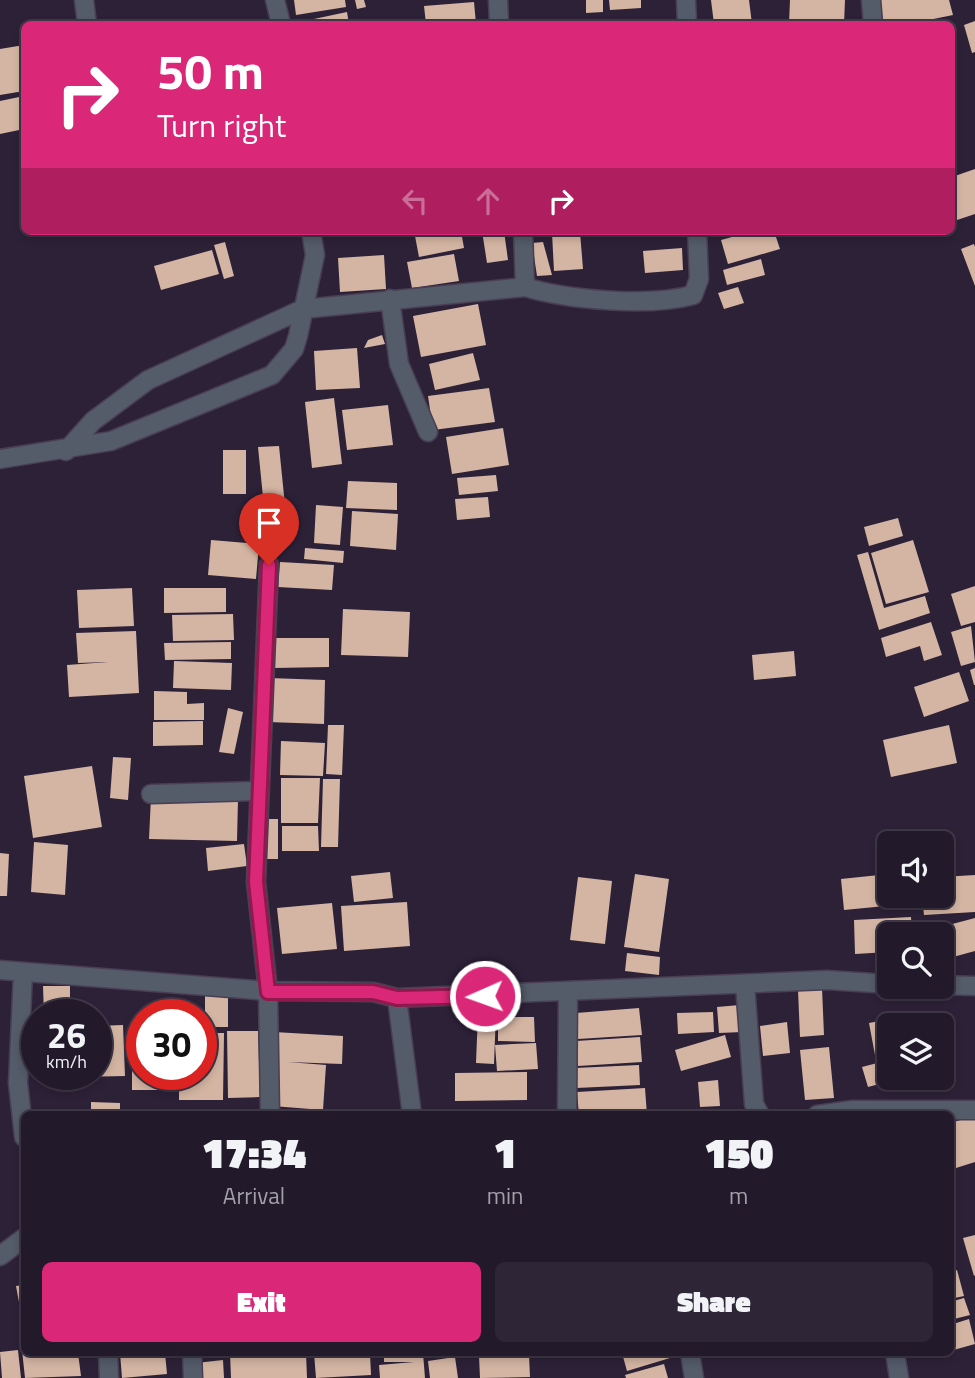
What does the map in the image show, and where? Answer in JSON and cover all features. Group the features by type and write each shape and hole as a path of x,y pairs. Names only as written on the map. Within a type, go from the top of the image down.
{"street":[{"path":"84,0 87,21"},
{"path":"275,0 280,21"},
{"path":"498,0 499,21"},
{"path":"686,0 687,21"},
{"path":"871,0 873,21"},
{"path":"0,459 111,442 272,376 293,349 315,255 312,235"},
{"path":"523,235 525,287"},
{"path":"66,451 93,421 148,380 303,309 525,287 551,295 594,300 693,295 699,279 697,235"},
{"path":"390,299 399,363 428,432"},
{"path":"269,565 256,882 268,992 270,1111"},
{"path":"151,794 260,791"},
{"path":"0,970 268,992 373,992 397,998 827,981 877,983"},
{"path":"21,1111 18,1083 23,973"},
{"path":"745,984 754,1104 758,1111"},
{"path":"954,985 975,986"},
{"path":"567,1111 568,992"},
{"path":"397,998 411,1111"},
{"path":"914,1111 975,1110"},
{"path":"0,1256 21,1240"},
{"path":"108,1356 109,1378"},
{"path":"192,1356 193,1378"},
{"path":"690,1356 694,1378"},
{"path":"895,1356 899,1378"}],"building":[{"path":"294,0 345,0 346,7 296,15"},
{"path":"355,0 364,0 366,7 357,9"},
{"path":"586,0 603,0 603,12 586,13"},
{"path":"609,0 641,0 641,8 610,10"},
{"path":"711,0 749,0 752,21 714,21"},
{"path":"790,0 845,0 844,21 789,21"},
{"path":"879,0 949,0 953,15 924,21 883,21"},
{"path":"474,2 476,21 426,21 424,6"},
{"path":"347,12 348,21 304,21"},
{"path":"975,21 975,52 972,53 964,25"},
{"path":"21,46 21,92 0,95 0,49"},
{"path":"21,97 21,130 0,134 0,101"},
{"path":"975,169 975,214 957,220 955,215 955,176"},
{"path":"462,235 464,248 419,257 415,236"},
{"path":"483,235 505,235 508,260 487,263"},
{"path":"552,235 580,235 583,269 554,271"},
{"path":"739,235 775,235 780,249 728,264 721,240"},
{"path":"225,242 234,276 224,279 214,245"},
{"path":"543,242 552,275 537,276 532,243"},
{"path":"974,244 975,247 975,286 961,249"},
{"path":"682,248 683,270 645,273 643,251"},
{"path":"212,250 219,274 161,290 154,266"},
{"path":"454,254 459,281 412,288 407,262"},
{"path":"384,255 386,289 340,292 338,258"},
{"path":"761,259 765,275 727,285 723,270"},
{"path":"738,287 744,303 724,309 718,293"},
{"path":"478,304 486,345 421,357 413,316"},
{"path":"382,335 385,344 364,348 368,340"},
{"path":"357,348 360,388 316,390 314,351"},
{"path":"473,353 480,380 435,390 429,364"},
{"path":"489,388 495,422 433,430 428,396"},
{"path":"334,398 342,464 312,468 305,402"},
{"path":"388,405 393,445 347,450 342,410"},
{"path":"503,428 509,465 452,474 446,437"},
{"path":"279,446 287,525 266,527 258,447"},
{"path":"223,450 246,450 246,494 223,494"},
{"path":"496,475 498,491 459,495 457,478"},
{"path":"348,481 397,483 397,510 346,508"},
{"path":"488,497 490,517 457,520 455,499"},
{"path":"316,505 343,507 340,545 314,543"},
{"path":"352,511 398,514 396,550 350,546"},
{"path":"898,518 903,536 869,546 864,527"},
{"path":"211,540 259,544 256,579 208,575"},
{"path":"913,540 929,592 886,604 871,553"},
{"path":"305,548 344,551 343,563 304,559"},
{"path":"868,552 884,608 925,596 930,613 879,630 857,555"},
{"path":"280,562 334,565 332,590 278,587"},
{"path":"975,586 975,622 961,626 951,594"},
{"path":"132,588 134,626 79,628 77,590"},
{"path":"164,588 226,588 226,612 164,613"},
{"path":"343,609 410,612 408,657 341,655"},
{"path":"233,614 234,640 173,641 172,615"},
{"path":"931,622 942,655 924,661 920,646 886,657 881,638"},
{"path":"971,626 975,662 961,666 951,632"},
{"path":"136,631 139,693 69,697 67,665 108,662 78,663 76,633"},
{"path":"274,638 329,638 329,667 274,668"},
{"path":"231,642 231,659 165,660 164,643"},
{"path":"794,651 796,676 754,680 752,655"},
{"path":"174,661 232,663 231,690 173,688"},
{"path":"975,668 975,685 974,685 970,670"},
{"path":"959,672 969,701 924,717 914,687"},
{"path":"269,678 325,680 324,724 268,722"},
{"path":"154,691 187,692 187,704 204,703 204,720 154,720"},
{"path":"228,708 243,712 234,754 219,752"},
{"path":"203,721 203,745 153,746 153,722"},
{"path":"328,725 344,725 342,775 326,774"},
{"path":"949,725 957,763 891,777 883,740"},
{"path":"281,741 325,743 323,776 280,775"},
{"path":"113,757 131,758 128,800 110,798"},
{"path":"92,766 102,827 33,838 24,776"},
{"path":"281,778 320,778 318,823 281,823"},
{"path":"323,779 340,779 338,847 321,847"},
{"path":"151,797 238,799 237,841 149,839"},
{"path":"258,819 278,819 278,859 259,859"},
{"path":"282,826 318,826 319,851 282,851"},
{"path":"34,842 68,845 65,895 31,892"},
{"path":"244,844 247,866 208,871 206,848"},
{"path":"0,853 9,854 7,896 0,896"},
{"path":"390,872 393,898 354,902 351,876"},
{"path":"635,874 669,879 659,952 624,947"},
{"path":"877,875 877,907 844,910 841,879"},
{"path":"975,875 975,912 924,915 923,908 954,908 954,876"},
{"path":"578,877 612,881 605,944 570,940"},
{"path":"407,902 410,946 344,951 341,906"},
{"path":"332,903 337,949 282,954 277,908"},
{"path":"911,917 911,922 877,922 877,953 855,954 854,920"},
{"path":"975,918 975,951 954,957 954,924"},
{"path":"627,953 660,957 659,975 625,971"},
{"path":"43,986 70,986 70,999 43,999"},
{"path":"822,988 824,1035 800,1037 798,990"},
{"path":"205,996 228,997 228,1027 217,1027 217,999 205,999"},
{"path":"740,1005 742,1032 719,1033 717,1007"},
{"path":"639,1008 642,1035 578,1039 576,1013"},
{"path":"713,1012 714,1032 678,1034 677,1013"},
{"path":"478,1013 496,1013 494,1064 476,1063"},
{"path":"498,1017 534,1017 535,1042 498,1041"},
{"path":"877,1021 877,1055 875,1055 869,1023"},
{"path":"787,1022 790,1053 763,1056 760,1026"},
{"path":"112,1025 123,1025 125,1076 112,1076"},
{"path":"227,1031 258,1031 260,1097 228,1098"},
{"path":"274,1032 343,1036 342,1064 288,1062 326,1065 323,1110 272,1106"},
{"path":"217,1033 224,1033 223,1100 179,1100 179,1090 217,1090"},
{"path":"725,1035 731,1057 681,1071 675,1050"},
{"path":"640,1037 642,1062 578,1066 576,1041"},
{"path":"536,1043 538,1069 497,1071 495,1045"},
{"path":"829,1047 834,1098 805,1100 800,1050"},
{"path":"877,1063 877,1085 868,1087 862,1067"},
{"path":"639,1065 640,1085 576,1088 575,1068"},
{"path":"527,1072 527,1100 455,1101 455,1073"},
{"path":"718,1080 720,1106 700,1107 698,1082"},
{"path":"645,1088 647,1111 579,1111 577,1092"},
{"path":"91,1102 120,1103 120,1111 91,1111"},
{"path":"975,1116 975,1162 956,1168 954,1161 954,1122"},
{"path":"975,1235 975,1275 974,1276 963,1238"},
{"path":"957,1270 964,1296 954,1298 954,1271"},
{"path":"21,1285 19,1302 16,1286"},
{"path":"964,1298 970,1315 954,1319 954,1301"},
{"path":"969,1319 975,1344 954,1350 954,1324"},
{"path":"18,1350 21,1378 2,1378 0,1352"},
{"path":"23,1356 78,1356 81,1376 25,1378"},
{"path":"120,1356 165,1356 167,1374 122,1378"},
{"path":"230,1356 306,1356 307,1378 231,1378"},
{"path":"314,1356 370,1356 371,1375 316,1378"},
{"path":"384,1356 423,1356 425,1378 380,1378 379,1365 414,1362 384,1362"},
{"path":"479,1356 529,1356 530,1377 480,1378"},
{"path":"623,1356 670,1358 627,1371"},
{"path":"455,1357 458,1378 430,1378 428,1361"},
{"path":"223,1360 224,1378 197,1378 196,1363"},
{"path":"664,1364 668,1378 626,1378 625,1375"}],"route":[{"path":"269,565 256,882 268,992 373,992 397,998 485,996"}]}
